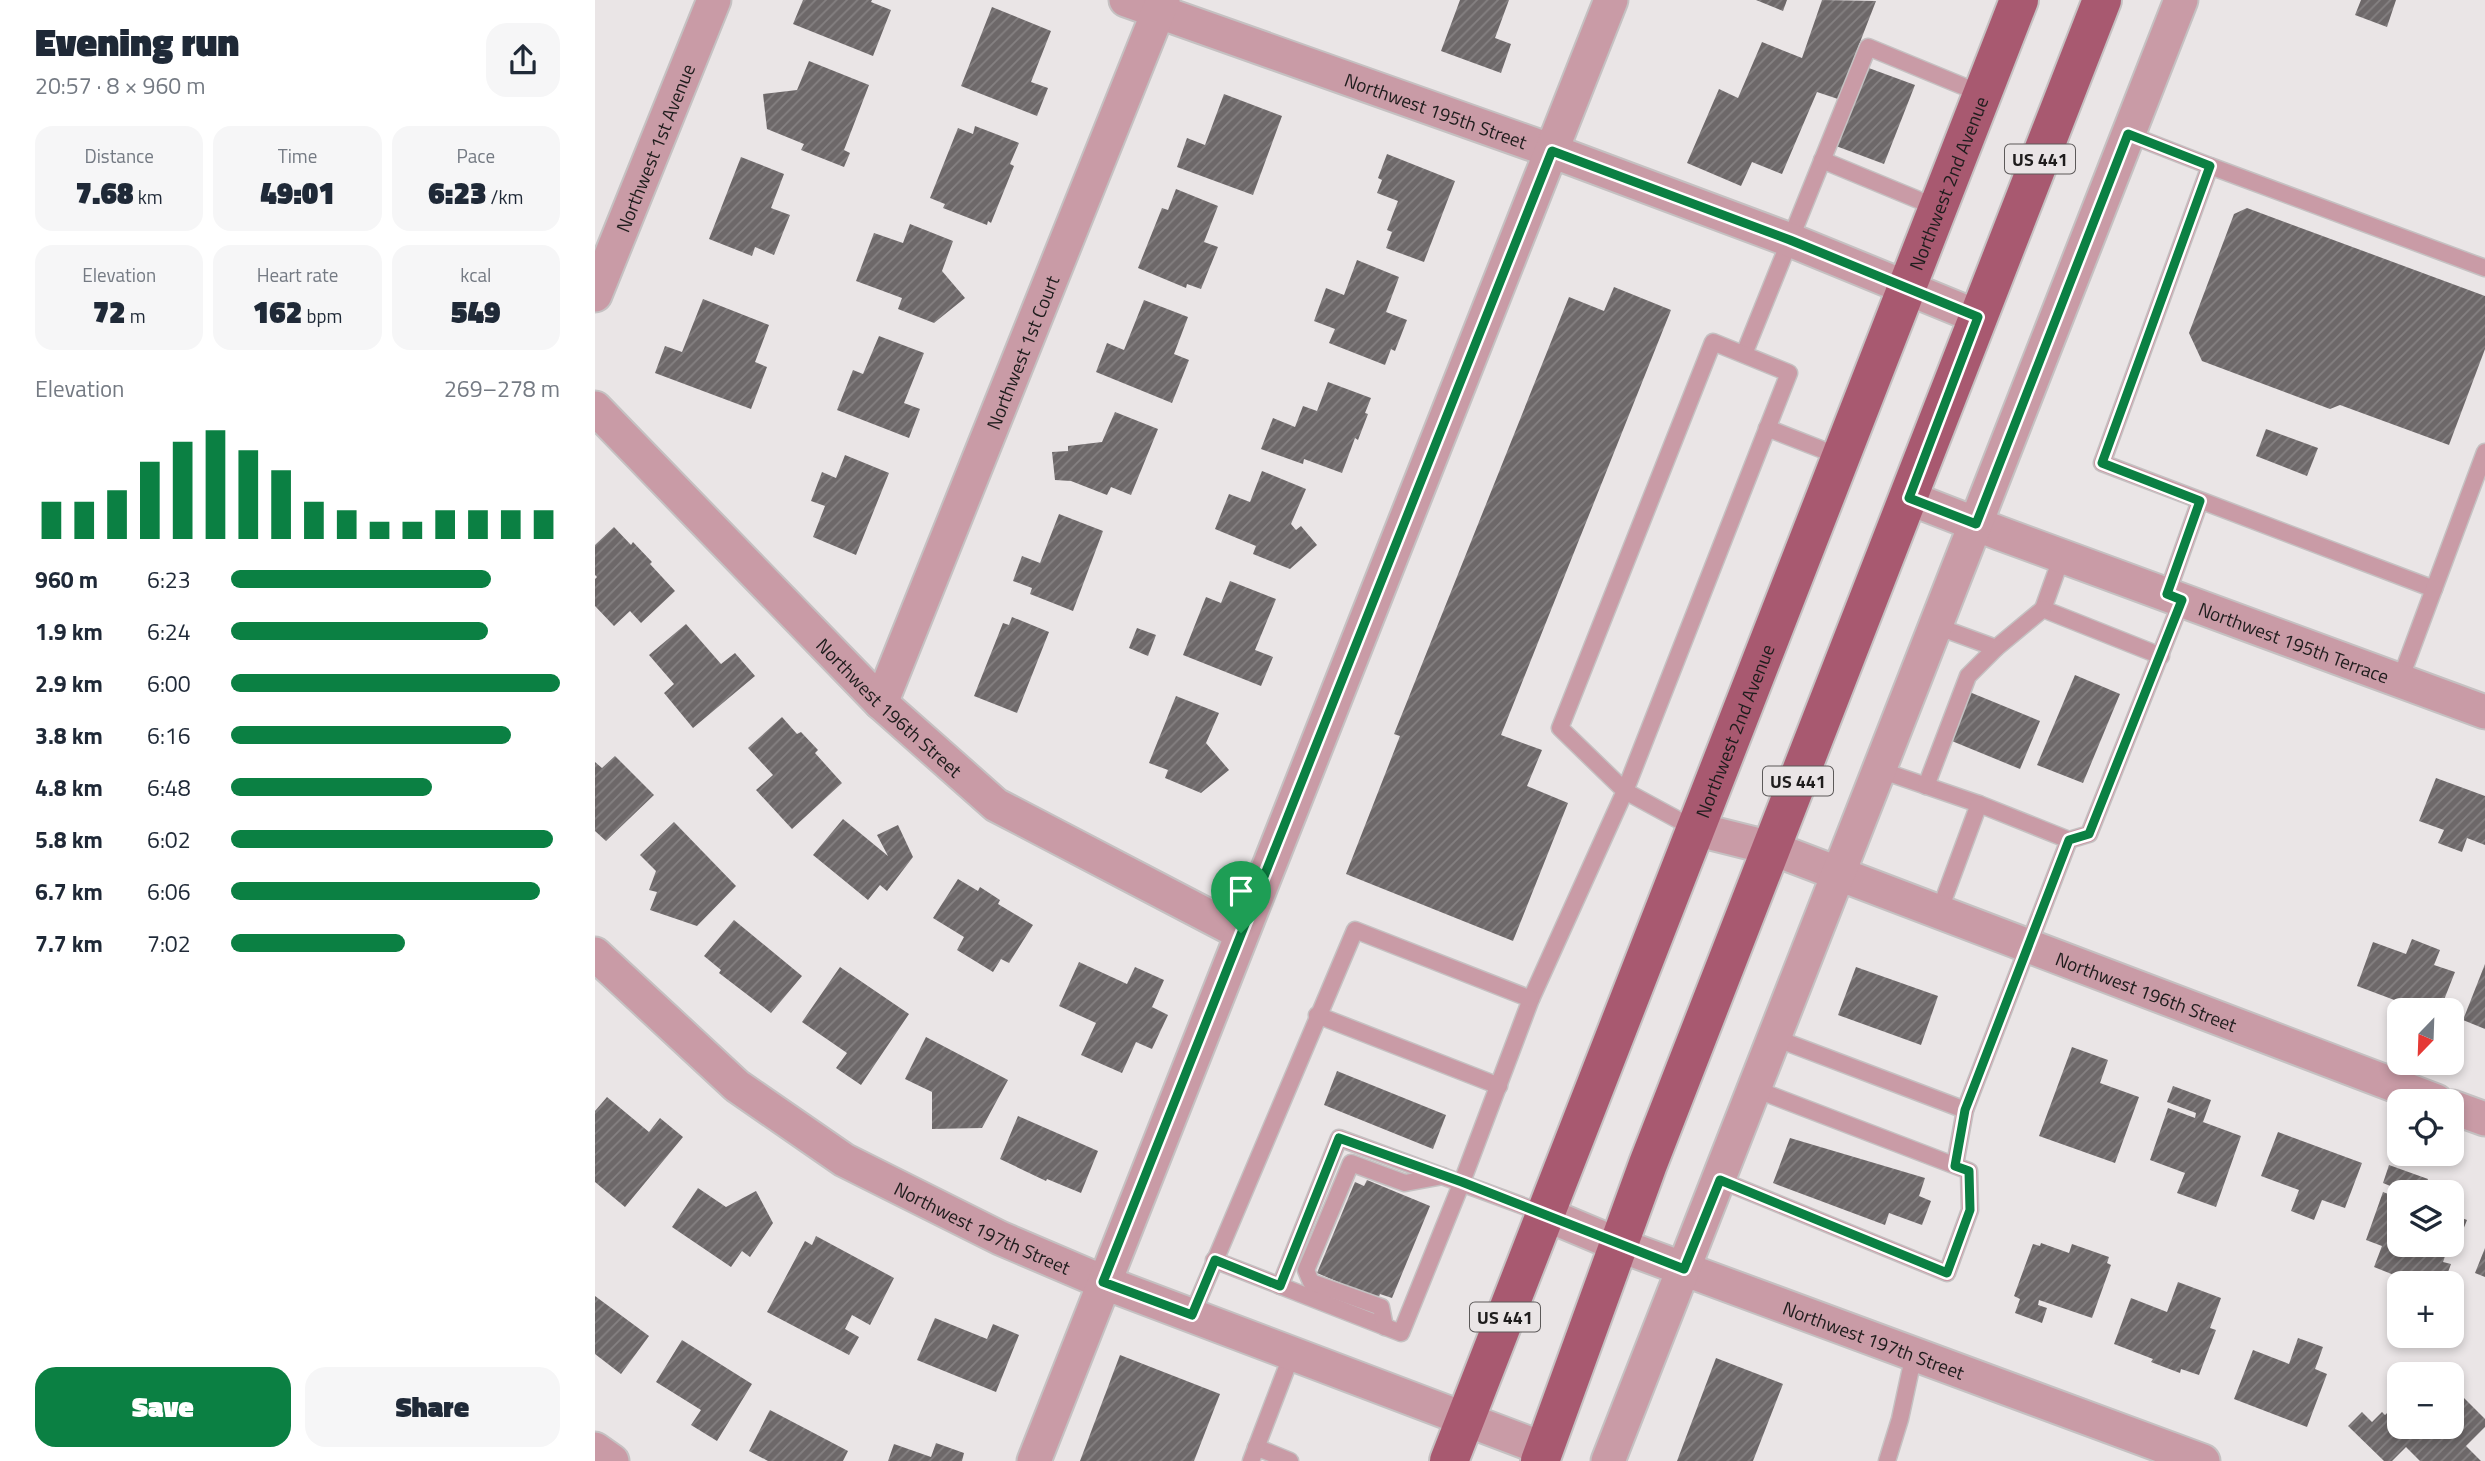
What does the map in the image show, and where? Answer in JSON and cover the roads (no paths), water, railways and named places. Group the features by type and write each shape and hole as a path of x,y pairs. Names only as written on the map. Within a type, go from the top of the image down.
{"main road":[{"name":"Northwest 2nd Avenue","path":"1449,1461 2019,0"},
{"name":"US 441","path":"1542,1455 1648,1164 2102,0"}],"street":[{"name":"Northwest 1st Avenue","path":"595,295 714,0"},
{"name":"Northwest 195th Street","path":"1126,0 1160,6 1552,151 1790,240 1978,317"},
{"path":"1034,1461 1611,0"},
{"path":"1608,1461 2181,0"},
{"name":"Northwest 1st Court","path":"881,703 1160,6"},
{"name":"Northwest 196th Street","path":"595,408 881,703 996,805 1241,933"},
{"name":"Northwest 195th Terrace","path":"1909,498 2485,712"},
{"name":"Northwest 196th Street","path":"1695,829 1771,848 2404,1089"},
{"name":"Northwest 197th Street","path":"595,954 737,1086 844,1160 1000,1238 1103,1282 1465,1420 1542,1455"},
{"path":"2464,1111 2485,1119"},
{"name":"Northwest 197th Street","path":"1545,1214 1619,1245 2203,1461"},
{"path":"595,1449 612,1461"}],"lane":[{"path":"1744,354 1867,47 1982,94"},
{"path":"2128,134 2485,268"},
{"path":"1822,160 1938,208"},
{"path":"2210,166 2102,463 2434,589"},
{"path":"1215,1260 1401,1333 1531,999 1625,791 1789,373 1713,342 1560,729 1625,791 1695,829"},
{"path":"1767,428 1841,457"},
{"path":"2400,680 2485,452"},
{"path":"1880,770 1979,804 2069,840 2089,834 2161,656 2200,501"},
{"path":"1926,786 1968,676 1996,648 2043,609 2062,556"},
{"path":"2043,609 2161,656"},
{"path":"1937,626 1996,648"},
{"path":"1939,912 1979,804"},
{"path":"1955,1166 1965,1110 2069,840"},
{"path":"1192,1315 1355,930 1531,999"},
{"path":"1317,1015 1499,1086"},
{"path":"1775,1038 1965,1110"},
{"path":"1720,1180 1947,1273 1970,1210 1969,1171 1755,1089"},
{"path":"1280,1286 1339,1138 1545,1214"},
{"path":"1385,1327 1381,1307 1311,1282 1306,1270 1351,1163 1405,1184 1445,1176"},
{"path":"1290,1461 1254,1454 1292,1353"},
{"path":"1887,1461 1915,1354"}]}
